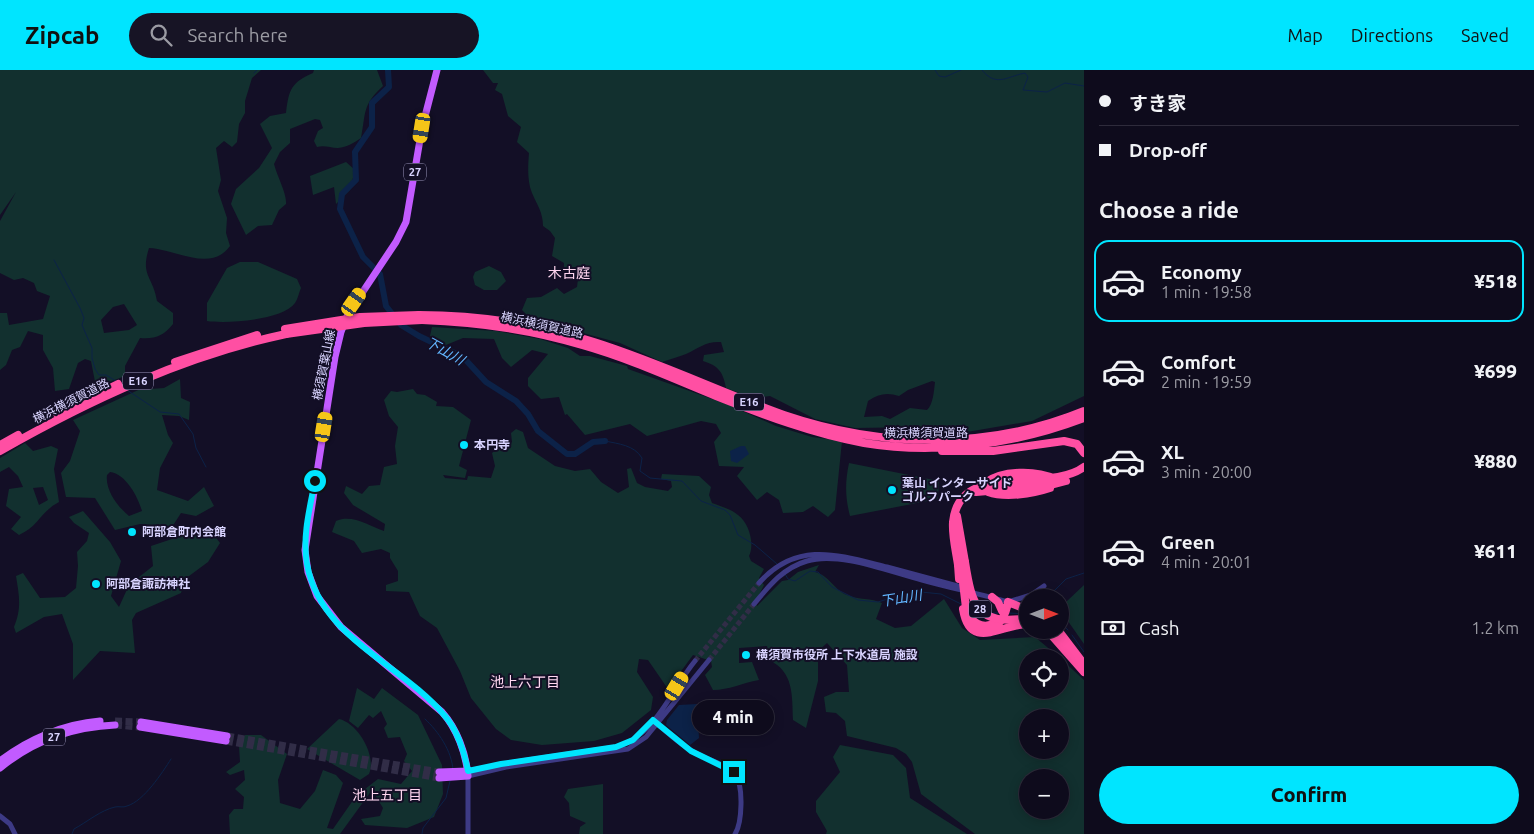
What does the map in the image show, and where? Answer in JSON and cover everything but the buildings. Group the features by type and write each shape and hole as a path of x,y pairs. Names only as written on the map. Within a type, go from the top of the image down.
{"highway":[{"name":"横浜横須賀道路","path":"420,317 494,325 557,338 610,354 753,410 803,427 864,442 906,447 942,447 996,441 1044,432 1084,418"},
{"name":"横浜横須賀道路","path":"0,445 82,401 151,371 239,340 286,332 420,317 493,319 560,332 631,355 785,415 843,432 867,436 923,440 969,439 1006,434 1055,422 1084,411"},
{"name":"横浜横須賀道路","path":"0,452 67,415 153,375 240,345 286,332"},
{"path":"1006,434 1084,406"},
{"path":"906,447 962,452 994,451 1064,441 1077,444 1084,453"},
{"path":"987,487 996,494 1037,493 1054,482 1082,472 1084,461"},
{"path":"1009,601 1003,618 989,630 978,629 971,624 964,608 961,564 954,529 956,511 965,496 987,487 991,482 1054,482"},
{"name":"28","path":"987,487 966,500 957,516 961,564 972,598 984,614 1004,620 1019,619"},
{"path":"992,598 998,602 1002,611"},
{"path":"964,608 973,622 985,626 995,622 1009,601"},
{"path":"1009,601 1019,605"},
{"name":"28","path":"964,608 968,625 977,633 992,633 1019,625"},
{"path":"1069,637 1082,654"},
{"path":"1055,639 1084,672"},
{"path":"1063,639 1084,666"}],"main road":[{"name":"横須賀葉山線","path":"437,70 422,128 406,222 396,242 348,314 338,344 306,534 306,564 317,596 336,622 446,717 463,749 468,773"},
{"name":"27","path":"0,762 32,740 58,730 85,723 115,723 56,736 29,748 0,768"},
{"path":"140,724 226,738"},
{"path":"439,775 468,773"}],"street":[{"path":"759,583 771,571 793,558 814,554 835,554 1009,601"},
{"path":"754,604 776,579 787,570 808,560 828,558 850,561 1009,601 1023,598 1044,586"},
{"path":"468,834 468,773 501,764 616,747 633,740 655,722 709,660"},
{"path":"655,722 695,661"},
{"path":"655,722 687,748 726,767 738,777 740,821 735,834"},
{"path":"0,816 10,824 15,834"}],"green space":[{"path":"0,70 261,70 252,78 245,101 245,113 239,124 237,142 232,147 224,141 216,148 221,180 218,191 227,218 226,233 230,246 222,254 213,258 203,259 149,248 146,265 148,276 157,301 173,313 173,324 159,336 140,338 125,366 125,376 96,387 91,361 85,359 78,363 69,389 55,391 53,368 43,350 43,335 28,331 20,347 12,350 6,365 0,370 0,313 7,313 9,325 43,319 50,296 37,291 34,283 23,278 14,280 0,273 0,221 16,192 0,215","holes":["124,304 137,325 129,330 104,333 101,320 113,307"]},
{"path":"314,70 377,70 383,86 368,104 361,138 344,147 317,147 314,141 318,131 323,128 320,120 315,119 290,129 290,143 280,152 274,164 285,195 286,204 279,210 272,225 258,226 246,235 231,204 236,189 259,168 272,148 260,124 270,116 286,113 288,98 292,88 300,80 313,73"},
{"path":"483,70 1084,70 1084,396 1032,421 961,433 923,431 920,427 855,428 815,419 770,396 752,398 726,388 719,370 703,361 704,355 724,352 721,342 707,344 662,362 620,343 531,319 522,310 527,298 541,297 557,288 564,294 577,287 578,279 575,275 564,275 564,263 552,256 555,238 543,226 541,213 530,188 528,173 529,153 517,142 521,127 508,116 502,94 495,90 498,83 493,83","holes":["932,381 935,382 932,401 927,410 910,408 890,419 882,416 864,417 868,401 875,397 883,394 899,396 908,390"]},
{"path":"346,162 355,170 350,190 336,204 334,187 313,195 310,176"},
{"path":"240,262 258,262 297,279 301,288 295,303 289,309 254,320 207,321 207,303 227,268"},
{"path":"489,266 501,272 506,281 497,290 484,290 475,285 473,277 475,272"},
{"path":"432,327 496,331 540,339 568,348 580,356 590,356 627,366 628,369 729,405 776,426 812,437 842,441 835,510 828,517 813,506 803,512 783,513 779,500 767,492 757,500 737,476 744,467 719,466 714,442 721,433 716,424 701,421 647,436 630,424 585,435 567,414 565,415 559,397 541,399 528,386 528,378 548,354 532,350 511,367 502,358 494,339 463,338 446,345 430,336"},
{"path":"180,379 181,398 190,402 189,420 179,416 162,415 168,435 173,443 160,468 157,490 188,501 204,487 214,506 196,516 181,513 172,527 140,524 115,530 95,498 66,497 61,473 70,461 80,431 73,420 147,386 150,389 164,388","holes":["110,472 116,474 130,487 138,499 142,511 129,516 117,503 110,492 107,481 107,475"]},
{"path":"413,389 417,394 425,395 437,402 436,406 453,407 471,420 459,466 467,470 465,478 443,475 445,478 467,480 468,476 491,478 495,466 492,453 504,443 509,445 512,442 511,433 516,429 523,432 528,448 555,466 575,471 590,469 601,482 618,493 629,487 627,469 631,468 637,483 645,487 668,491 672,487 671,481 661,479 662,474 699,476 711,487 709,495 712,503 735,513 748,528 751,540 749,556 751,561 764,569 759,578 764,585 756,601 757,606 782,581 788,580 798,572 819,565 815,572 824,576 842,593 851,597 882,603 876,619 895,628 911,626 944,599 962,628 980,640 1037,639 1049,649 1019,649 1019,699 1069,699 1069,666 1084,680 1084,834 975,834 921,794 912,762 906,754 896,748 847,736 845,721 836,713 826,712 824,697 836,692 849,692 847,665 827,643 818,651 818,681 806,728 793,720 790,685 783,671 769,660 767,646 739,648 739,663 752,662 759,680 719,690 713,690 705,675 712,667 711,661 693,655 668,689 648,660 639,659 637,672 653,697 651,710 622,733 594,741 542,745 511,740 496,729 471,698 460,671 437,628 420,616 409,592 386,591 386,585 398,581 398,571 390,558 390,553 381,549 362,553 354,541 332,532 336,521 342,519 354,520 384,531 385,524 353,505 344,493 346,486 362,494 369,486 380,485 384,467 397,464 395,446 398,427 389,416 384,400 391,391 397,392"},
{"path":"25,443 33,451 51,446 58,449 54,469 59,502 19,535 11,529 21,517 6,506 9,489 23,487 18,476 9,467 0,472 0,458","holes":["43,487 48,500 39,505 33,488"]},
{"name":"葉山 インターサイド ゴルフパーク","path":"849,463 939,481 938,499 850,516 846,490"},
{"path":"83,511 110,542 121,561 111,596 119,607 129,585 153,566 151,546 208,527 220,543 208,562 185,579 181,593 136,613 132,620 135,653 100,651 73,680 73,644 62,614 44,617 16,633 14,627 19,602 16,576 23,573 40,598 65,597 76,588 77,552 87,541 89,533 74,523 69,517"},
{"path":"1084,585 1084,644 1069,623 1069,599"},
{"path":"357,688 374,699 382,688 418,715 442,765 443,794 434,817 407,828 365,825 361,819 380,816 383,808 372,790 340,834 230,834 229,815 234,809 243,809 244,797 235,789 245,780 244,770 230,775 226,772 240,762 239,746 245,735 261,735 287,754 278,780 280,803 300,809 315,791 323,770 336,775 343,783 327,828 333,829 356,796 378,779 401,784 412,771 404,761 407,754 400,737 388,738 384,728 387,724 381,711 373,718 369,715 358,728 349,721"},
{"path":"339,719 346,722 359,733 368,750 371,767 369,774 360,780 307,749"},
{"path":"840,745 893,755 906,768 910,798 967,834 826,834 827,831 816,812 816,801 840,772 833,757"},
{"path":"603,784 603,834 579,834 580,827 586,823 570,816 569,803 564,797 568,789"}],"water":[{"path":"745,446 749,454 737,463 731,461 730,451"},
{"path":"697,704 699,738 690,745 666,725 667,720 679,705"}],"waterway":[{"path":"254,73 257,70"},
{"name":"下山川","path":"388,70 389,87 372,103 372,127 355,152 356,180 342,194 340,209 363,257 380,274 386,306 401,325 419,336 463,357 486,382 516,401 528,414 538,431 567,454 575,454 593,442 605,441"},
{"path":"935,70 939,76 945,77 961,70"},
{"path":"982,70 997,80 1025,73 1028,77 1023,90 1047,92 1065,83 1084,86"},
{"path":"54,260 84,318 82,325 92,348 95,369 99,375 106,375 116,381"},
{"path":"127,390 160,412 179,414 193,434 196,448 206,467"},
{"name":"下山川","path":"605,441 635,450 642,458 640,471 650,478 682,481 701,501 725,510 730,515 738,535 755,545 777,564"},
{"name":"下山川","path":"785,574 788,579 795,581 810,571 818,572 832,587 858,600 878,602 897,596 907,598 921,592 941,594 963,605"},
{"name":"下山川","path":"1056,589 1066,579 1084,573"},
{"name":"下山川","path":"969,608 977,611"},
{"name":"下山川","path":"993,613 998,613"},
{"name":"下山川","path":"1008,613 1019,614"},
{"path":"1072,635 1084,652"},
{"path":"425,719 444,742 453,770"},
{"path":"72,834 74,829 99,813 115,807 125,807 140,799 163,772 171,759"},
{"path":"422,834 423,828 446,798 450,781"}],"tunnel":[{"path":"695,661 759,583"},
{"path":"709,660 754,604"},
{"path":"115,721 141,722"},
{"path":"115,725 140,727"},
{"path":"227,736 439,772"},
{"path":"226,741 439,778"}],"place":[{"name":"本円寺","path":"464,445"},
{"name":"葉山 インターサイド ゴルフパーク","path":"892,490"},
{"name":"阿部倉町内会館","path":"132,532"},
{"name":"阿部倉諏訪神社","path":"96,584"},
{"name":"横須賀市役所 上下水道局 施設","path":"746,655"}],"district":[{"name":"木古庭","path":"569,273"},
{"name":"池上六丁目","path":"525,682"},
{"name":"池上五丁目","path":"387,795"}],"route":[{"path":"315,481 305,550 308,572 317,596 326,611 341,627 442,712 463,749 468,771 501,764 616,747 633,740 653,720 691,751 734,772"}]}
